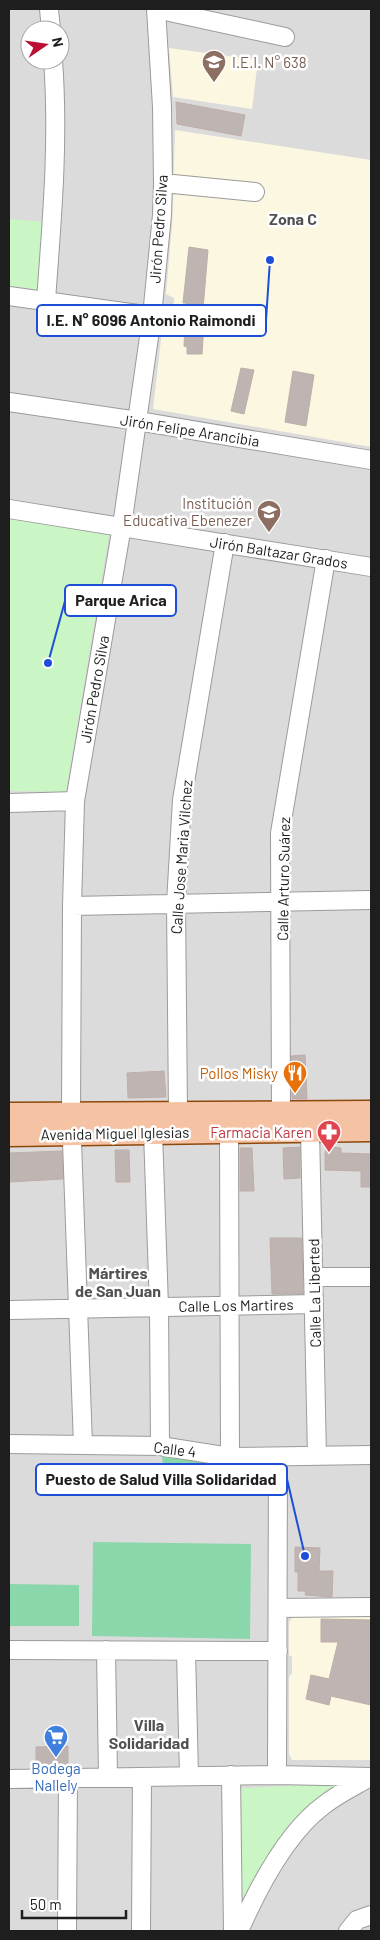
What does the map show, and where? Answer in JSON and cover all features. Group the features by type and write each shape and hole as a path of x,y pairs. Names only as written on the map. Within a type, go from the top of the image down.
{"main road":[{"name":"Avenida Miguel Iglesias","path":"9,1135 72,1124 178,1114 371,1112"},
{"name":"Avenida Miguel Iglesias","path":"9,1114 72,1124 154,1132 371,1130"}],"street":[{"path":"156,9 285,37"},
{"name":"Jirón Pedro Silva","path":"83,1444 72,1124 74,801 122,526 152,316 162,215 163,183 162,107 156,9"},
{"path":"46,300 56,159 54,70"},
{"path":"163,183 255,192"},
{"path":"9,296 152,316"},
{"name":"Jirón Felipe Arancibia","path":"9,402 138,421 371,460"},
{"name":"Jirón Baltazar Grados","path":"9,509 371,567"},
{"name":"Calle Jose Maria Vilchez","path":"178,1114 176,903 182,800 225,543"},
{"name":"Calle Arturo Suárez","path":"281,1113 280,833 326,559"},
{"path":"9,803 74,801"},
{"path":"72,906 371,900"},
{"name":"Calle La Liberted","path":"310,1130 317,1456"},
{"path":"154,1132 159,1307 160,1446"},
{"path":"229,1132 230,1457"},
{"path":"313,1277 371,1277"},
{"name":"Calle Los Martires","path":"9,1310 314,1304"},
{"name":"Calle 4","path":"9,1444 160,1446 230,1457 371,1456"},
{"path":"277,1775 278,1457"},
{"path":"278,1608 371,1607"},
{"path":"9,1650 278,1651"},
{"path":"106,1650 108,1777"},
{"path":"186,1651 189,1776"},
{"path":"9,1779 277,1775 371,1777"},
{"path":"231,1776 233,1931"},
{"path":"141,1931 142,1777"},
{"path":"239,1931 251,1904 277,1859 304,1824 323,1805 371,1777"},
{"path":"66,1931 68,1778"},
{"path":"348,1931 357,1920 371,1915"}],"shaded area":[{"path":"9,9 371,9 371,1931 9,1931"},
{"name":"I.E.I. N° 638","path":"169,48 258,60 252,109 173,97"},
{"path":"175,130 371,160 371,447 153,409 164,313 173,308 174,298 166,294 172,225"},
{"path":"294,1615 371,1615 371,1760 292,1760 289,1754 289,1677 292,1673 292,1657 289,1655 289,1622"}],"green space":[{"path":"9,219 47,222 42,291 9,288"},
{"path":"9,518 109,535 66,792 9,791"},
{"path":"219,1446 220,1479 163,1479 162,1447"},
{"path":"93,1542 251,1544 250,1639 92,1636"},
{"path":"9,1584 79,1585 79,1626 9,1626"},
{"path":"347,1783 310,1806 290,1824 268,1856 237,1913 239,1790 244,1788"}],"building":[{"path":"176,102 245,115 241,136 177,124"},
{"path":"189,247 208,250 203,309 205,309 202,354 187,354 187,347 184,346 186,303 183,303"},
{"path":"241,368 254,370 244,414 231,411"},
{"path":"293,371 314,375 306,426 285,422"},
{"path":"305,1055 307,1099 292,1099 291,1056"},
{"path":"164,1071 166,1097 128,1098 127,1073"},
{"path":"300,1147 300,1178 284,1179 283,1148"},
{"path":"328,1147 341,1148 341,1153 371,1154 371,1187 361,1187 361,1171 325,1170 325,1152"},
{"path":"240,1148 252,1148 254,1191 240,1191"},
{"path":"115,1150 129,1150 130,1182 116,1182"},
{"path":"62,1151 63,1179 9,1182 9,1153"},
{"path":"270,1238 302,1238 303,1294 272,1294"},
{"path":"295,1547 320,1548 319,1571 333,1571 332,1597 305,1595 306,1591 298,1591 298,1572 295,1572"},
{"path":"321,1619 371,1620 371,1705 331,1696 329,1705 306,1699 311,1675 329,1679 338,1642 321,1642"},
{"path":"68,1746 68,1766 36,1766 36,1747"}],"place":[{"name":"I.E.I. N° 638","path":"214,83"},
{"name":"I.E. N° 6096 Antonio Raimondi","path":"270,260"},
{"name":"Institución Educativa Ebenezer","path":"269,533"},
{"name":"Parque Arica","path":"48,663"},
{"name":"Pollos Misky","path":"295,1094"},
{"name":"Farmacia Karen","path":"329,1153"},
{"name":"Puesto de Salud Villa Solidaridad","path":"305,1556"},
{"name":"Bodega Nallely","path":"56,1758"}],"district":[{"name":"Zona C","path":"293,218"},
{"name":"Mártires de San Juan","path":"118,1281"},
{"name":"Villa Solidaridad","path":"149,1733"}]}
